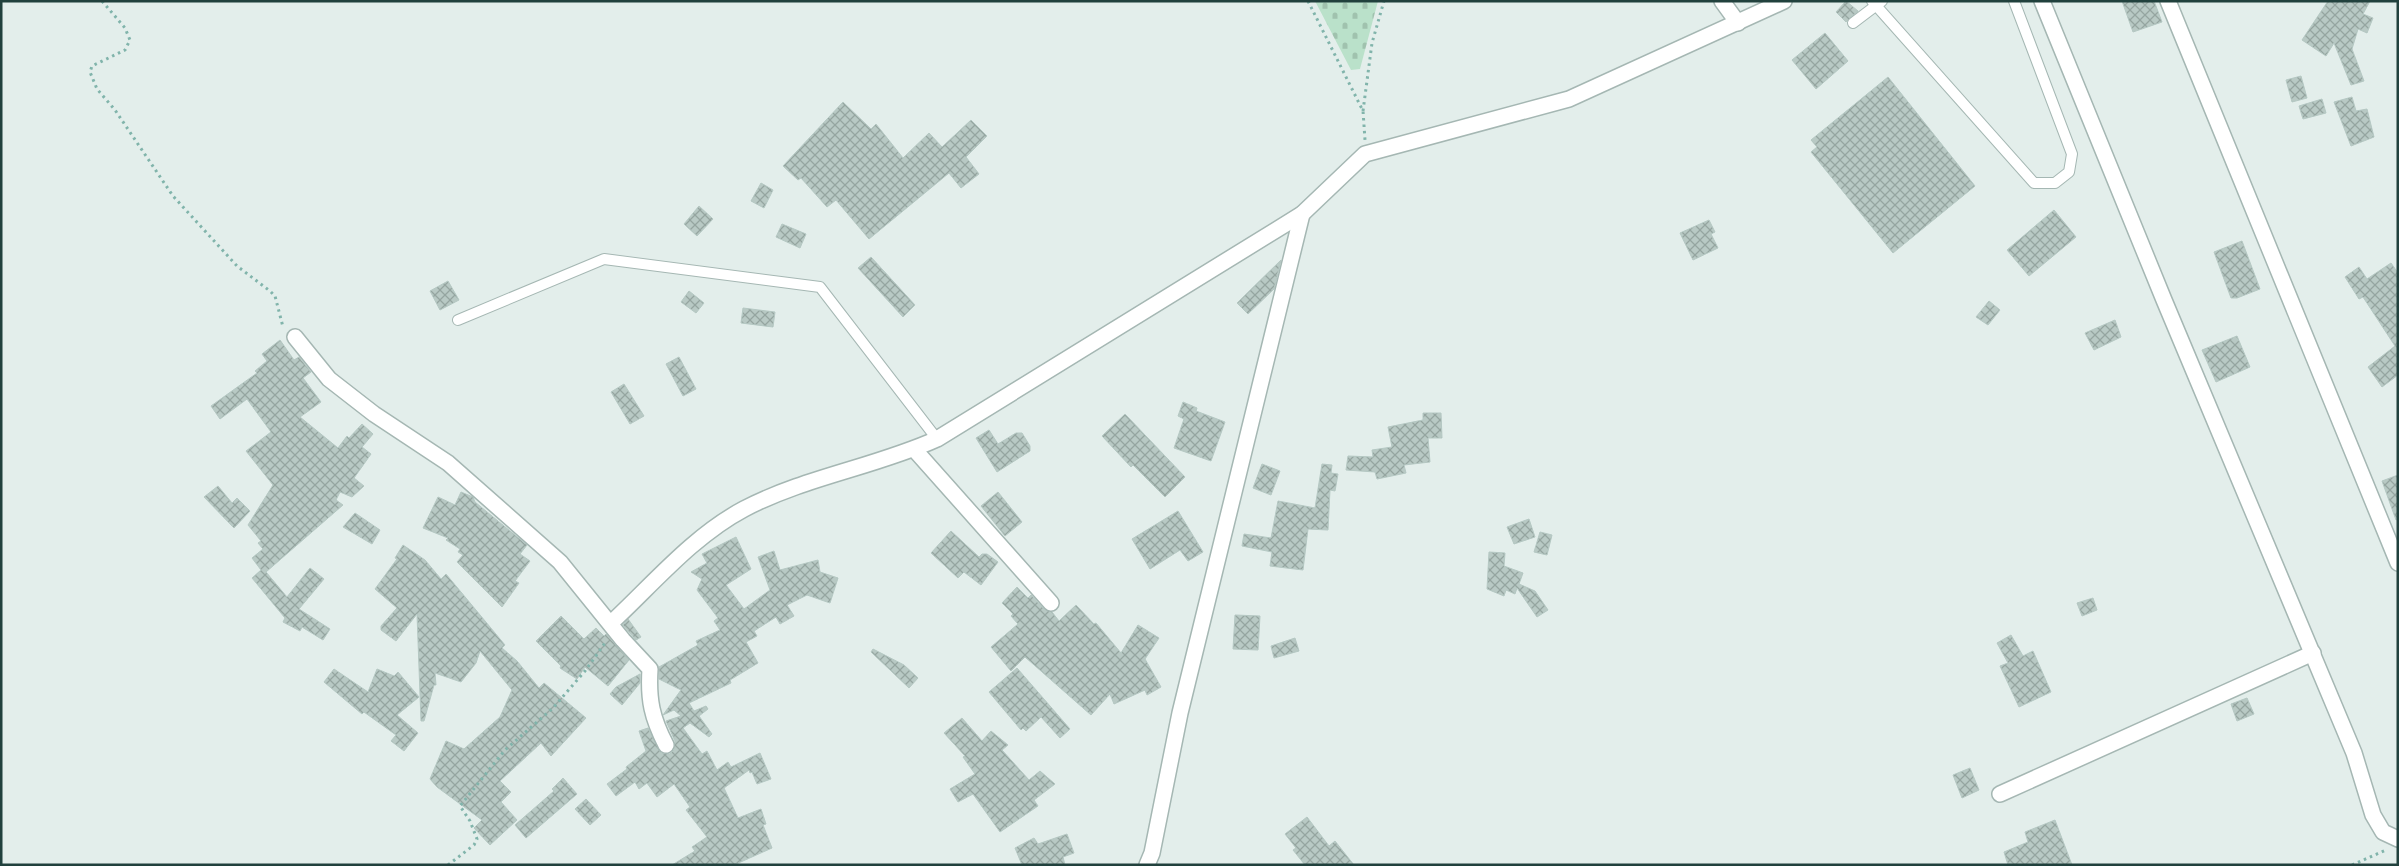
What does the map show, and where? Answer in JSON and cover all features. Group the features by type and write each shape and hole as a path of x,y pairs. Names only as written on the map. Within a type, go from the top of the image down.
{"street":[{"path":"1722,1 1738,23"},
{"path":"611,623 706,533 744,509 792,488 914,449 937,439 1302,214 1365,154 1569,98 1784,1"},
{"path":"2042,1 2164,300 2354,752 2373,815 2393,844"},
{"path":"2168,1 2398,563"},
{"path":"1147,865 1152,853 1180,713 1302,214"},
{"path":"295,337 329,379 374,414 448,464 560,562 623,640 650,669 648,692 652,712 666,745"},
{"path":"914,449 1051,603"},
{"path":"2000,794 2313,653"}],"lane":[{"path":"1853,23 1876,2 2034,183 2055,183 2069,172 2072,154 2014,1"},
{"path":"458,320 604,259 820,287 937,439"}],"path":[{"path":"102,1 125,28 130,40 125,50 92,66 90,72 97,89 115,110 173,196 237,266 274,296 282,327 295,337"},
{"path":"1308,1 1363,111"},
{"path":"1365,154 1363,111 1372,43 1384,1"},
{"path":"448,865 474,845 477,839 460,806 505,750 552,708 585,671 608,639 611,623"},
{"path":"2352,865 2393,844"}],"green space":[{"path":"1315,1 1378,1 1360,69 1351,70"}],"building":[{"path":"1846,1 1858,11 1846,22 1836,12"},
{"path":"2122,1 2154,1 2162,22 2133,32"},
{"path":"2328,1 2370,1 2363,14 2373,18 2367,33 2358,29 2352,49 2364,81 2351,85 2334,43 2326,56 2302,40"},
{"path":"1825,33 1848,61 1816,89 1792,60"},
{"path":"2301,76 2307,98 2292,102 2286,80"},
{"path":"1888,77 1975,186 1893,253 1811,152 1817,147 1811,140"},
{"path":"2352,97 2356,111 2367,109 2374,137 2351,146 2334,102"},
{"path":"2322,99 2326,113 2303,119 2299,106"},
{"path":"843,102 871,129 876,124 903,158 929,133 942,147 971,120 987,136 966,157 979,174 961,188 949,173 869,239 836,200 827,207 801,178 798,180 783,166"},
{"path":"761,183 773,190 764,208 751,201"},
{"path":"699,206 713,219 697,236 684,224"},
{"path":"2054,210 2076,237 2029,276 2007,250"},
{"path":"1709,220 1715,232 1711,234 1718,248 1693,260 1680,233"},
{"path":"782,224 806,234 800,248 776,237"},
{"path":"2242,241 2260,289 2237,298 2231,298 2214,252"},
{"path":"871,257 915,305 903,317 858,268"},
{"path":"1281,260 1274,289 1248,314 1237,303"},
{"path":"2391,263 2398,273 2398,375 2382,387 2368,367 2395,346 2363,297 2359,299 2345,277 2359,267 2367,279"},
{"path":"448,281 459,300 440,310 430,291"},
{"path":"689,291 704,303 696,313 681,302"},
{"path":"1989,301 2000,310 1988,325 1976,317"},
{"path":"743,308 775,312 773,327 741,323"},
{"path":"2115,320 2121,337 2094,350 2085,333"},
{"path":"2237,336 2250,367 2216,382 2202,350"},
{"path":"280,340 294,360 299,357 311,372 303,378 321,402 300,417 338,448 347,436 349,438 362,424 373,434 362,447 371,454 354,478 364,486 352,497 340,492 336,500 343,505 266,572 287,597 310,568 324,579 299,609 330,629 323,640 302,627 300,631 283,622 285,618 252,578 261,570 252,558 263,549 258,543 261,541 248,525 273,485 246,451 271,432 247,399 220,419 211,406 257,373 255,371 267,361 262,354"},
{"path":"679,357 696,389 683,396 666,364"},
{"path":"624,384 644,416 630,424 611,392"},
{"path":"1183,402 1197,408 1196,411 1225,422 1211,461 1174,448 1184,419 1178,416"},
{"path":"1423,413 1441,413 1442,438 1428,438 1430,462 1404,465 1406,473 1377,479 1375,472 1346,470 1348,456 1373,457 1372,450 1392,447 1388,427 1423,420"},
{"path":"1125,414 1185,477 1165,497 1133,465 1131,467 1102,436"},
{"path":"989,430 998,444 1016,433 1022,433 1030,446 1030,451 997,472 976,438"},
{"path":"1262,464 1280,471 1271,495 1253,488"},
{"path":"1322,464 1332,465 1331,473 1338,474 1335,491 1330,490 1328,530 1308,529 1303,570 1270,566 1272,552 1242,546 1244,534 1271,538 1278,501 1315,508"},
{"path":"2398,475 2398,519 2396,520 2382,481"},
{"path":"218,486 232,503 237,498 250,511 234,528 204,497"},
{"path":"461,492 473,497 475,502 527,545 520,554 530,561 515,581 519,583 502,607 457,562 463,555 458,552 460,549 446,540 448,538 423,528 438,497 455,505"},
{"path":"998,492 1022,522 1005,536 981,506"},
{"path":"1178,511 1203,552 1188,561 1180,550 1150,569 1132,539"},
{"path":"355,513 380,530 372,544 343,527"},
{"path":"1529,519 1535,537 1514,544 1507,527"},
{"path":"951,531 979,557 982,554 987,554 998,562 981,585 964,572 958,578 931,553"},
{"path":"1540,532 1552,535 1547,555 1534,552"},
{"path":"736,537 751,569 726,585 744,609 770,590 758,557 774,551 780,570 818,560 820,572 838,578 830,603 807,595 787,605 794,616 780,624 776,617 754,631 757,636 746,642 758,663 730,680 731,683 689,703 694,711 706,706 708,709 699,716 712,734 709,737 690,723 683,728 702,754 707,751 717,770 728,762 731,767 760,753 771,779 757,784 752,772 750,773 749,770 724,788 738,818 761,809 766,824 763,825 772,848 734,865 672,865 695,851 692,847 707,837 686,810 690,807 674,784 657,797 647,783 639,789 635,782 616,796 607,784 646,751 639,731 648,728 661,753 670,754 674,750 675,741 666,721 681,716 674,710 663,715 681,690 659,679 659,667 698,645 696,641 720,630 714,621 718,618 697,590 702,579 691,572 707,563 702,554"},
{"path":"403,545 425,560 441,579 446,574 505,645 502,648 517,661 539,688 544,683 586,718 551,756 541,743 500,781 511,792 501,802 517,820 490,845 474,828 482,820 437,787 430,779 446,741 464,749 500,717 512,690 480,651 476,663 461,682 435,673 436,685 434,685 424,721 421,721 417,614 396,641 381,630 381,626 397,608 375,589 397,559 395,558"},
{"path":"1489,552 1505,553 1504,566 1523,573 1519,584 1535,591 1548,610 1537,617 1517,588 1515,594 1506,590 1504,596 1487,589"},
{"path":"1017,587 1028,598 1031,595 1044,609 1052,612 1059,621 1076,605 1094,624 1096,623 1121,653 1138,625 1159,638 1145,659 1161,687 1147,695 1145,690 1114,704 1110,694 1091,715 1025,657 1011,671 991,647 1018,624 1011,616 1013,614 1002,603"},
{"path":"2093,598 2097,610 2082,616 2077,603"},
{"path":"1235,615 1260,616 1258,650 1233,649"},
{"path":"561,616 584,639 596,628 604,636 606,634 629,660 608,686 585,667 577,679 560,668 561,666 536,641"},
{"path":"628,619 641,637 636,640 623,625"},
{"path":"2011,635 2023,656 2033,651 2051,692 2019,707 2000,666 2008,663 1997,643"},
{"path":"1295,638 1299,651 1274,658 1271,646"},
{"path":"873,649 904,665 918,678 909,688 871,652"},
{"path":"1017,668 1070,729 1060,738 1041,717 1026,731 1023,728 1021,730 989,692"},
{"path":"334,669 368,692 377,669 394,676 398,672 419,697 397,715 418,733 404,751 391,741 396,735 364,712 362,714 324,682"},
{"path":"640,674 640,683 622,705 610,694 616,687"},
{"path":"2247,698 2254,714 2237,721 2231,704"},
{"path":"962,718 982,741 991,731 1008,745 1002,750 1029,780 1040,771 1055,784 1034,800 1038,806 1000,832 973,794 958,802 950,789 975,774 963,757 965,756 944,733"},
{"path":"1970,768 1979,790 1962,798 1953,775"},
{"path":"563,778 577,794 526,838 515,825 554,791 552,789"},
{"path":"586,799 601,815 590,825 575,809"},
{"path":"1307,817 1329,846 1335,841 1354,865 1305,865 1293,850 1296,848 1285,834"},
{"path":"2055,820 2072,865 2008,865 2004,852 2028,842 2025,832"},
{"path":"1067,834 1074,853 1063,857 1065,865 1022,865 1015,848 1034,838 1038,844"}]}
